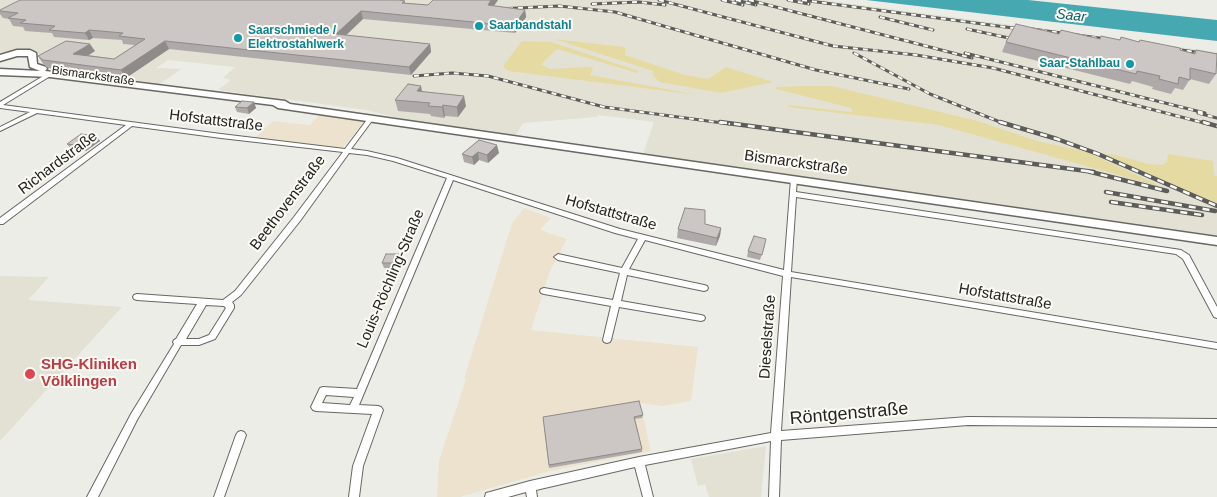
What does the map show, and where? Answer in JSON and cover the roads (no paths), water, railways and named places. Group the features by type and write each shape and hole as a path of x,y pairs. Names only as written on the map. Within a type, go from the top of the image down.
{"main road":[{"path":"0,64 17,53 30,53 34,55 34,65 47,71"},
{"path":"0,64 14,65 20,61 20,58 12,56 26,57 17,69"},
{"name":"Bismarckstraße","path":"0,64 17,69 47,71 1217,241"}],"street":[{"path":"0,105 47,71"},
{"name":"Hofstattstraße","path":"0,105 267,142 347,150 395,159 618,231 788,274 1217,346"},
{"path":"0,129 36,111"},
{"name":"Beethovenstraße","path":"226,303 238,293 263,262 371,118"},
{"name":"Richardstraße","path":"0,222 131,124"},
{"name":"Louis-Röchling-Straße","path":"353,409 451,177"},
{"name":"Dieselstraße","path":"774,497 776,436 794,179"},
{"name":"Bismarckstraße","path":"794,194 1178,252 1186,257 1217,316"},
{"path":"607,340 624,272 643,237"},
{"path":"558,257 704,288"},
{"path":"544,291 701,318"},
{"path":"137,298 226,303 230,305 212,337 199,342 178,342"},
{"path":"92,497 134,417 203,302"},
{"path":"354,497 358,466 378,410 316,407 323,391 360,393"},
{"name":"Röntgenstraße","path":"490,497 530,486 639,462 776,436 968,421 1217,423"},
{"path":"219,497 241,435"},
{"path":"639,462 648,497"},
{"path":"530,486 532,497"}],"water":[{"name":"Saar","path":"866,0 1028,0 1217,20 1217,41"}],"railway":[{"path":"659,0 833,46 916,55 993,68 1208,124"},
{"path":"722,0 743,5"},
{"path":"736,0 756,5"},
{"path":"749,0 972,58"},
{"path":"788,0 809,4"},
{"path":"802,0 1028,30"},
{"path":"592,4 639,2 665,5"},
{"path":"498,9 559,6 615,12 816,70 909,89"},
{"path":"880,17 933,30"},
{"path":"967,29 1009,38"},
{"path":"1032,29 1114,40"},
{"path":"1167,48 1217,55"},
{"path":"854,53 930,94 1000,122"},
{"path":"965,53 1205,113"},
{"path":"414,76 452,73 488,76 604,107 730,124"},
{"path":"1198,113 1217,118"},
{"path":"720,122 1088,171"},
{"path":"1000,122 1057,139 1098,154 1217,206"},
{"path":"1000,122 1005,124"},
{"path":"1203,122 1217,126"},
{"path":"1088,171 1094,172"},
{"path":"1088,171 1167,191"},
{"path":"1106,192 1215,211"},
{"path":"1111,202 1202,215"}],"place":[{"name":"Saarbandstahl","path":"479,26"},
{"name":"Saarschmiede / Elektrostahlwerk","path":"238,38"},
{"name":"Saar-Stahlbau","path":"1130,64"},
{"name":"SHG-Kliniken Völklingen","path":"30,374"}]}
